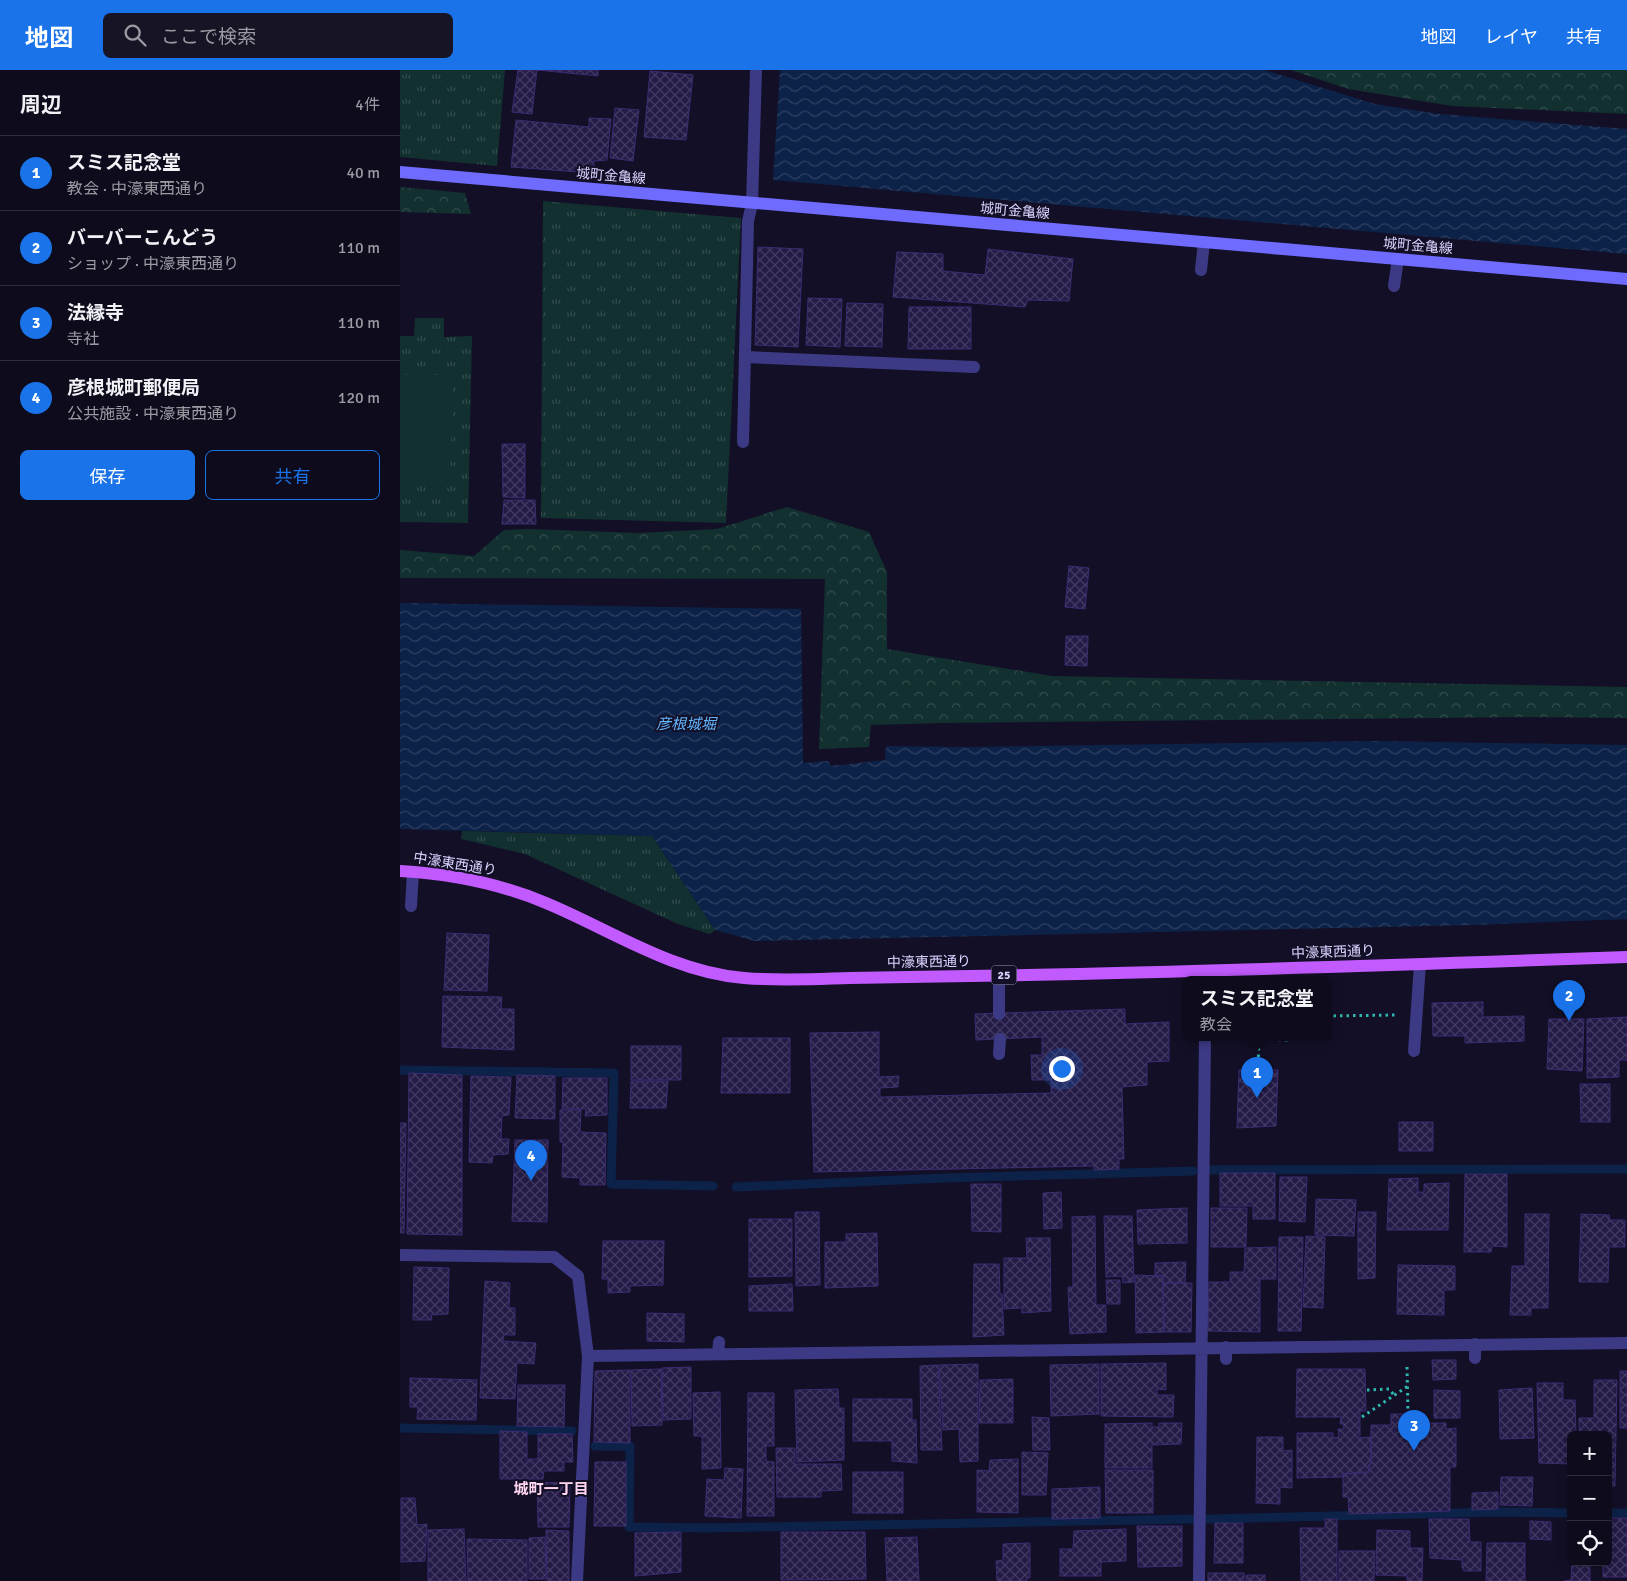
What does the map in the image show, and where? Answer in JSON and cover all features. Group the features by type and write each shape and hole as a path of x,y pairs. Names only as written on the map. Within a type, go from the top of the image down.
{"main road":[{"name":"中濠東西通り","path":"406,872 472,879 510,889 548,904 660,957 703,971 742,978 784,980 1205,975 1420,964 1627,957"}],"street":[{"path":"743,442 748,221 752,204 756,70"},
{"name":"城町金亀線","path":"400,172 1627,279"},
{"path":"1201,270 1204,242"},
{"path":"1394,286 1398,259"},
{"path":"745,357 974,367"},
{"path":"406,872 411,906"},
{"path":"1414,1051 1420,964"},
{"path":"999,976 1000,1014"},
{"path":"999,1054 1000,1039"},
{"path":"1199,1581 1204,1041"},
{"path":"400,1255 554,1257 578,1276 588,1356 577,1581"},
{"path":"588,1356 718,1348 1202,1347 1226,1353 1475,1344 1627,1343"},
{"path":"1475,1344 1476,1358"}],"path":[{"path":"1331,1016 1394,1016 1395,1008"},
{"path":"1258,1070 1259,1041"},
{"path":"1408,1378 1408,1414"},
{"path":"1362,1418 1408,1386"},
{"path":"1367,1390 1389,1389 1394,1396"}],"green space":[{"path":"400,70 505,70 497,166 400,157"},
{"path":"1291,70 1627,70 1627,114 1452,106 1348,89"},
{"path":"400,187 465,193 471,214 400,212"},
{"path":"543,201 741,218 726,523 541,518"},
{"path":"415,318 444,318 444,337 472,336 468,523 400,522 400,336 414,336"},
{"path":"400,375 453,375 450,484 400,482"},
{"path":"787,507 869,532 887,572 887,649 1052,676 1627,687 1627,718 1525,717 871,725 869,747 819,749 825,579 400,578 400,550 474,556 504,530 529,529 639,533 717,529"},
{"path":"462,831 652,836 715,930 710,934 678,924 525,854 461,839"}],"water":[{"path":"780,70 1264,70 1375,104 1439,114 1627,129 1627,254 773,180"},
{"name":"彦根城堀","path":"400,603 801,609 803,763 828,761 831,766 885,760 886,746 966,747 1376,741 1627,745 1627,919 1473,925 755,941 715,930 652,836 400,829"}],"building":[{"path":"518,70 537,70 532,114 512,112"},
{"path":"537,70 598,70 598,76"},
{"path":"650,71 693,75 686,140 644,137"},
{"path":"615,108 639,110 633,161 610,158"},
{"path":"589,118 611,119 607,160 594,161 593,173 511,167 516,120 589,127"},
{"path":"758,247 803,249 798,347 755,345"},
{"path":"988,249 1073,259 1069,301 1028,300 1025,307 893,297 897,252 943,254 943,271 985,275"},
{"path":"808,298 842,299 840,347 806,345"},
{"path":"847,303 883,304 882,347 845,346"},
{"path":"909,307 971,307 971,349 908,349"},
{"path":"502,444 525,444 525,498 503,497"},
{"path":"504,500 535,500 536,524 502,524"},
{"path":"1069,566 1089,568 1085,609 1065,607"},
{"path":"1066,636 1088,636 1087,666 1065,665"},
{"path":"447,933 489,935 487,991 444,990"},
{"path":"443,996 502,997 501,1009 514,1009 514,1050 442,1047"},
{"path":"1483,1002 1483,1017 1524,1016 1524,1041 1465,1043 1465,1036 1433,1036 1432,1003"},
{"path":"1125,1009 1125,1024 1169,1022 1169,1061 1147,1062 1147,1085 1122,1087 1124,1159 1119,1159 1119,1169 1094,1170 1094,1166 814,1172 810,1033 879,1032 879,1077 899,1076 898,1087 880,1088 880,1097 1051,1093 1051,1080 1032,1080 1031,1055 1042,1055 1042,1037 976,1040 975,1014"},
{"path":"1627,1017 1627,1060 1619,1060 1619,1077 1587,1078 1587,1019"},
{"path":"1549,1019 1584,1019 1582,1071 1547,1069"},
{"path":"723,1038 790,1038 790,1093 721,1093"},
{"path":"631,1046 681,1046 681,1080 631,1080"},
{"path":"1239,1070 1278,1070 1276,1126 1237,1128"},
{"path":"409,1073 462,1075 462,1235 407,1234"},
{"path":"517,1075 555,1076 555,1119 515,1118"},
{"path":"471,1076 511,1077 509,1115 502,1116 501,1139 509,1139 508,1154 493,1155 492,1163 469,1162"},
{"path":"563,1078 607,1078 607,1115 585,1116 586,1109 562,1109"},
{"path":"631,1081 668,1081 666,1108 630,1108"},
{"path":"1580,1084 1610,1084 1610,1122 1581,1122"},
{"path":"560,1110 581,1110 580,1132 606,1133 605,1185 580,1185 580,1178 562,1177 563,1142 560,1142"},
{"path":"1399,1122 1433,1122 1433,1151 1399,1151"},
{"path":"400,1123 406,1123 404,1233 400,1233"},
{"path":"515,1140 548,1140 547,1222 512,1221"},
{"path":"1220,1173 1275,1173 1275,1219 1253,1219 1253,1206 1220,1206"},
{"path":"1465,1174 1507,1174 1507,1247 1492,1246 1491,1252 1464,1252"},
{"path":"1280,1177 1307,1177 1305,1222 1279,1221"},
{"path":"1418,1178 1418,1192 1424,1192 1424,1184 1449,1183 1448,1230 1387,1230 1389,1179"},
{"path":"971,1184 1001,1184 1001,1232 972,1231"},
{"path":"1061,1192 1062,1228 1044,1229 1043,1193"},
{"path":"1316,1199 1356,1200 1354,1236 1315,1235"},
{"path":"1187,1208 1187,1243 1138,1244 1137,1210"},
{"path":"1211,1208 1247,1208 1246,1247 1211,1247"},
{"path":"795,1212 819,1212 820,1285 796,1286"},
{"path":"1358,1212 1376,1212 1375,1278 1358,1279"},
{"path":"1525,1214 1549,1214 1548,1308 1531,1308 1531,1315 1510,1315 1512,1266 1525,1266"},
{"path":"1581,1214 1609,1215 1610,1220 1625,1220 1625,1247 1609,1247 1608,1282 1579,1282"},
{"path":"1095,1216 1096,1305 1106,1305 1106,1332 1070,1334 1068,1287 1073,1287 1072,1217"},
{"path":"1104,1216 1132,1216 1134,1282 1123,1283 1122,1276 1106,1277"},
{"path":"749,1219 792,1219 792,1276 749,1277"},
{"path":"877,1233 878,1286 825,1288 825,1242 846,1242 846,1234"},
{"path":"1306,1236 1325,1237 1323,1308 1303,1307"},
{"path":"1279,1237 1303,1237 1301,1331 1278,1331"},
{"path":"1026,1238 1050,1238 1051,1311 1022,1313 1022,1308 1004,1309 1004,1258 1027,1258"},
{"path":"603,1241 664,1241 663,1285 630,1286 630,1292 608,1293 608,1279 602,1279"},
{"path":"1276,1247 1276,1279 1260,1279 1260,1332 1208,1331 1209,1282 1230,1282 1230,1272 1244,1272 1245,1248"},
{"path":"1186,1262 1185,1283 1163,1283 1163,1276 1155,1276 1155,1263"},
{"path":"974,1264 999,1264 1004,1335 973,1337"},
{"path":"1398,1265 1455,1266 1455,1290 1444,1290 1444,1315 1397,1314"},
{"path":"414,1267 449,1268 448,1314 431,1315 432,1320 413,1320"},
{"path":"1135,1275 1163,1276 1164,1332 1136,1333"},
{"path":"1106,1280 1120,1280 1120,1304 1107,1304"},
{"path":"485,1281 510,1283 509,1308 515,1308 515,1335 504,1335 503,1341 536,1343 534,1364 517,1363 515,1399 480,1398"},
{"path":"1163,1283 1192,1283 1191,1332 1164,1332"},
{"path":"792,1284 793,1311 749,1311 749,1286"},
{"path":"647,1313 684,1314 684,1342 647,1341"},
{"path":"1432,1360 1456,1360 1456,1379 1433,1380"},
{"path":"1166,1363 1166,1390 1157,1389 1157,1395 1174,1395 1173,1417 1101,1416 1101,1364"},
{"path":"978,1364 978,1461 960,1462 959,1429 943,1430 939,1365"},
{"path":"1099,1364 1099,1414 1051,1416 1050,1365"},
{"path":"938,1365 942,1450 921,1450 920,1366"},
{"path":"691,1367 691,1419 663,1420 662,1368"},
{"path":"661,1369 662,1425 632,1426 631,1370"},
{"path":"1297,1369 1365,1369 1366,1411 1360,1411 1360,1438 1371,1437 1371,1464 1369,1464 1369,1472 1343,1474 1343,1477 1297,1478 1297,1433 1333,1433 1333,1438 1339,1437 1338,1429 1344,1429 1343,1424 1340,1424 1341,1417 1296,1417"},
{"path":"630,1370 630,1443 594,1442 595,1371"},
{"path":"1620,1371 1627,1371 1627,1428 1620,1428"},
{"path":"410,1378 477,1380 476,1420 417,1419 418,1407 410,1407"},
{"path":"1013,1379 1013,1423 979,1423 980,1380"},
{"path":"1594,1380 1617,1380 1615,1486 1612,1486 1612,1431 1579,1431 1579,1418 1594,1418"},
{"path":"1537,1383 1563,1383 1563,1400 1575,1400 1576,1431 1567,1431 1567,1464 1539,1463"},
{"path":"518,1385 565,1385 564,1427 517,1426"},
{"path":"1532,1388 1534,1438 1500,1439 1499,1390"},
{"path":"838,1389 839,1408 844,1408 844,1460 797,1462 795,1390"},
{"path":"1434,1390 1460,1391 1460,1418 1434,1418"},
{"path":"720,1392 721,1468 702,1469 702,1436 694,1436 693,1393"},
{"path":"748,1393 774,1393 774,1446 766,1446 766,1461 774,1462 774,1516 747,1516"},
{"path":"853,1399 912,1399 912,1420 916,1420 917,1463 892,1461 892,1441 853,1441"},
{"path":"1391,1414 1425,1414 1426,1423 1446,1423 1446,1429 1456,1428 1456,1467 1450,1467 1450,1511 1349,1514 1348,1497 1343,1497 1343,1474 1369,1472 1369,1464 1371,1464 1371,1425 1391,1425"},
{"path":"1032,1417 1049,1418 1050,1450 1033,1450"},
{"path":"1152,1423 1152,1427 1159,1427 1159,1423 1182,1423 1181,1444 1152,1445 1152,1468 1105,1468 1105,1424"},
{"path":"500,1431 527,1432 527,1459 538,1459 538,1434 572,1434 573,1462 564,1462 564,1471 544,1471 543,1479 500,1479"},
{"path":"1257,1437 1283,1437 1283,1451 1292,1450 1292,1488 1280,1487 1280,1504 1256,1503"},
{"path":"776,1448 795,1448 795,1464 841,1464 842,1490 821,1491 821,1497 777,1497"},
{"path":"1022,1452 1048,1453 1046,1495 1022,1495"},
{"path":"1018,1459 1018,1513 977,1512 977,1470 989,1471 990,1460"},
{"path":"595,1462 626,1462 626,1526 594,1526"},
{"path":"725,1468 743,1469 741,1518 705,1516 707,1479 724,1480"},
{"path":"1105,1470 1153,1470 1153,1513 1106,1513"},
{"path":"853,1472 903,1472 903,1513 853,1513"},
{"path":"1501,1477 1533,1477 1532,1506 1500,1505"},
{"path":"570,1482 569,1527 538,1527 537,1483"},
{"path":"1100,1487 1100,1518 1052,1519 1052,1489"},
{"path":"1498,1492 1498,1509 1472,1510 1472,1493"},
{"path":"401,1498 415,1498 417,1525 427,1524 425,1561 401,1562"},
{"path":"1612,1518 1627,1518 1627,1577 1603,1577 1603,1566 1612,1566"},
{"path":"1325,1519 1337,1519 1337,1581 1301,1581 1300,1528 1325,1528"},
{"path":"1429,1519 1469,1519 1470,1542 1481,1542 1481,1571 1464,1571 1462,1560 1430,1558"},
{"path":"1530,1521 1551,1522 1551,1540 1530,1539"},
{"path":"1215,1523 1243,1523 1243,1563 1214,1563"},
{"path":"1137,1526 1182,1526 1182,1566 1138,1567"},
{"path":"464,1529 466,1581 428,1581 428,1530"},
{"path":"1126,1529 1126,1561 1101,1562 1101,1576 1060,1576 1060,1549 1073,1549 1074,1531"},
{"path":"546,1530 569,1531 569,1581 547,1581"},
{"path":"1377,1530 1410,1531 1410,1548 1423,1548 1422,1581 1407,1581 1407,1576 1376,1575"},
{"path":"681,1532 681,1572 635,1576 635,1533"},
{"path":"781,1532 865,1532 866,1579 781,1580"},
{"path":"545,1537 546,1579 529,1579 529,1538"},
{"path":"917,1537 919,1581 887,1581 885,1538"},
{"path":"467,1539 527,1540 527,1581 468,1581"},
{"path":"1030,1543 1030,1578 1027,1578 1027,1581 997,1581 996,1561 1003,1560 1003,1544"},
{"path":"1487,1543 1525,1543 1525,1581 1486,1581"},
{"path":"1339,1551 1375,1551 1374,1581 1339,1581"},
{"path":"1572,1566 1590,1566 1590,1581 1564,1581 1571,1580"},
{"path":"1208,1573 1244,1573 1244,1581 1208,1581"},
{"path":"1246,1575 1265,1575 1265,1581 1246,1581"}],"waterway":[{"path":"400,1070 614,1073 611,1184 713,1186"},
{"path":"1212,1170 1627,1169"},
{"path":"736,1187 945,1178 1193,1171"},
{"path":"400,1428 572,1431"},
{"path":"595,1446 630,1446 629,1527 707,1528 1192,1519"},
{"path":"1207,1519 1499,1512 1567,1513"},
{"path":"1612,1513 1627,1513"}],"place":[{"name":"バーバーこんどう","path":"1569,1021"},
{"name":"スミス記念堂","path":"1257,1098"},
{"name":"彦根城町郵便局","path":"531,1181"},
{"name":"法縁寺","path":"1414,1451"}],"district":[{"name":"城町一丁目","path":"551,1489"}]}
